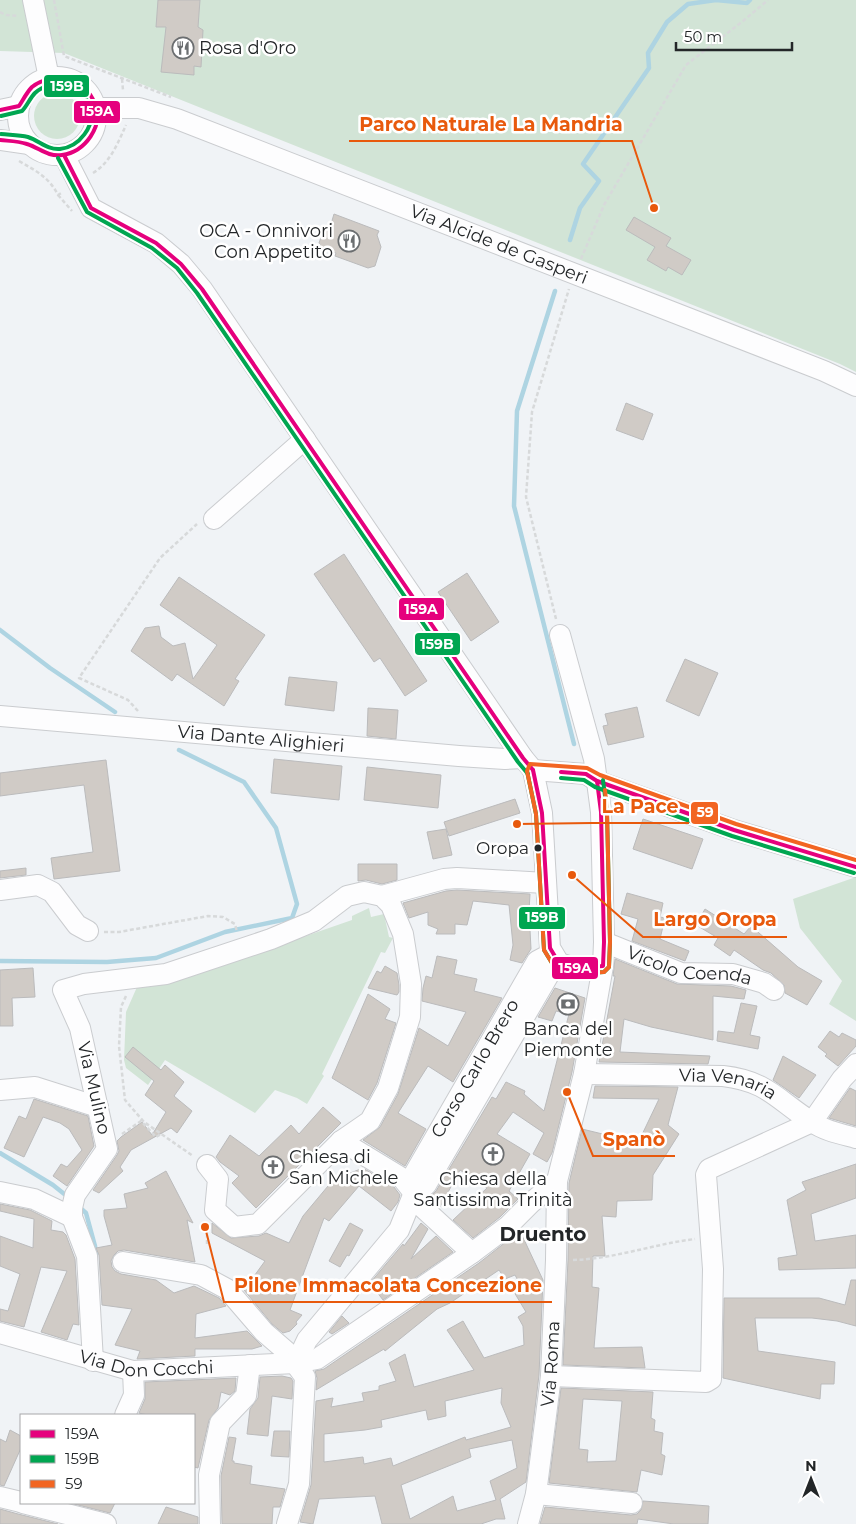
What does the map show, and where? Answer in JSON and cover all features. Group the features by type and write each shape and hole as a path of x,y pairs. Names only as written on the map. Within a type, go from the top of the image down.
{"street":[{"path":"33,0 49,78"},
{"path":"59,77 79,83 90,94 96,108 96,126 88,142 73,153 64,155 45,154 29,144 21,133 18,120 9,108 39,81 59,77"},
{"name":"Via Alcide de Gasperi","path":"96,108 140,108 187,113 578,265 856,386"},
{"path":"0,140 29,144"},
{"path":"64,155 91,208 156,243 180,264 202,289 531,771 542,813 550,948 556,958 576,968 603,966"},
{"path":"217,517 305,439"},
{"name":"Via Roma","path":"528,1524 536,1494 550,1376 556,1260 557,1181 584,1074 603,966 604,942 601,812 594,758 560,635"},
{"name":"Via Dante Alighieri","path":"0,716 504,759 531,771 586,774 597,781 734,830 856,868"},
{"path":"207,1165 218,1179 215,1210 234,1227 258,1224 341,1141 370,1121 388,1088 410,1017 411,984 403,934 391,905 382,896 444,879 546,882"},
{"path":"0,890 38,885 52,892 77,925 88,931"},
{"name":"Via Mulino","path":"73,1207 107,1149 80,1028 63,990 84,984 166,974 240,942 271,939 314,921 347,896 364,892 382,896"},
{"name":"Vicolo Coenda","path":"604,942 681,973 733,974 764,983 774,990"},
{"name":"Corso Carlo Brero","path":"296,1363 308,1340 399,1230 414,1193 413,1176 537,961 556,958"},
{"path":"550,1376 706,1382 711,1379 713,1269 706,1176 709,1169 812,1122 842,1079 856,1064"},
{"name":"Via Venaria","path":"584,1074 737,1077 753,1082 776,1094 812,1122 831,1132 856,1138"},
{"path":"0,1090 34,1088 98,1107"},
{"path":"341,1141 402,1178 423,1208 472,1253"},
{"name":"Via Don Cocchi","path":"0,1334 133,1371 296,1363 317,1359 472,1253 508,1226 557,1181"},
{"path":"0,1192 73,1207 86,1256 93,1361"},
{"path":"123,1262 201,1275 227,1289 264,1332 286,1351 305,1377 299,1484 287,1524"},
{"path":"210,1524 209,1475 220,1423 246,1396 250,1366"},
{"path":"126,1414 134,1395 133,1371"},
{"path":"536,1494 632,1503"},
{"path":"0,1497 20,1502"},
{"path":"31,1504 84,1510 106,1524"}],"path":[{"path":"54,0 64,56 187,113"},
{"path":"560,635 526,497 532,412 578,265 604,206 686,65 743,22 768,0"},
{"path":"156,730 128,700 79,678 160,558 210,513 217,517"},
{"path":"88,931 119,932 208,916 223,917 234,924 240,942"},
{"path":"138,978 132,984 121,1007 119,1046 125,1100 144,1122 207,1165"},
{"path":"107,1149 119,1136 141,1121 156,1137 161,1134"},
{"path":"572,1260 595,1260 673,1242 710,1237"}],"green space":[{"path":"0,0 856,0 856,372 64,53 0,51"},
{"path":"53,93 61,93 70,97 76,103 80,116 76,129 70,135 61,139 53,139 44,135 38,129 34,120 34,112 38,103 44,97"},
{"path":"856,877 856,1021 829,1004 842,981 800,928 793,899"},
{"path":"369,908 371,917 384,914 389,937 393,938 385,953 381,952 322,1074 324,1076 307,1104 275,1090 255,1113 165,1060 148,1085 126,1068 124,1060 126,1012 137,987 222,965 352,920 352,916"}],"building":[{"name":"Rosa d'Oro","path":"158,0 200,0 198,27 203,30 201,67 194,66 194,75 161,72 166,27 156,27"},
{"name":"OCA - Onnivori Con Appetito","path":"334,214 379,231 377,235 381,247 375,266 368,268 335,256 336,253 322,248 319,243 325,226 331,224"},
{"path":"634,217 671,238 666,246 691,260 682,275 668,267 666,271 647,260 655,247 626,230"},
{"path":"626,403 653,414 643,440 616,430"},
{"path":"344,554 427,681 405,696 380,658 374,662 314,574"},
{"path":"467,573 499,622 471,641 438,592"},
{"path":"179,577 265,635 235,679 239,681 224,706 177,674 172,681 131,651 145,628 159,626 161,637 173,646 185,643 193,679 217,645 160,605"},
{"path":"685,659 718,673 699,716 666,701"},
{"path":"289,677 337,682 334,711 285,705"},
{"path":"637,707 644,737 608,745 603,726 608,725 605,714"},
{"path":"368,708 398,710 396,739 367,736"},
{"path":"274,759 342,766 339,800 271,793"},
{"path":"106,760 120,871 54,879 51,858 93,852 84,785 0,796 0,773"},
{"path":"367,767 441,775 438,808 364,800"},
{"path":"515,799 520,813 449,836 444,822"},
{"path":"643,819 703,839 692,869 633,849"},
{"path":"446,829 452,855 433,859 427,832"},
{"path":"358,864 397,864 397,880 382,884 366,880 358,881"},
{"path":"26,868 26,875 0,878 0,871"},
{"path":"446,891 530,894 531,949 522,963 510,960 513,945 509,905 473,901 467,925 455,924 455,934 436,934 438,929 428,925 428,912 409,918 403,903"},
{"path":"627,893 663,903 660,917 665,918 660,939 689,951 685,961 632,941 638,919 621,914"},
{"path":"705,909 744,934 751,926 798,967 822,981 807,1005 785,993 784,985 771,973 763,970 734,950 730,956 714,945 718,938 696,925"},
{"path":"437,956 457,960 454,974 477,979 474,991 502,998 453,1082 428,1066 398,1113 426,1129 405,1166 363,1140 380,1127 398,1094 419,1028 448,1046 466,1012 422,1001 426,976 432,978"},
{"path":"615,959 677,984 731,986 746,990 744,999 713,996 713,1040 651,1027 624,1019 620,1052 710,1056 708,1064 599,1062 615,976 613,976"},
{"path":"385,966 397,973 399,992 397,995 368,988 377,971 381,973"},
{"path":"33,968 35,997 12,998 13,1026 0,1026 0,970"},
{"path":"555,988 585,998 572,1072 552,1153 547,1162 533,1154 544,1133 513,1112 497,1134 530,1154 509,1191 518,1199 500,1217 473,1238 453,1220 487,1188 460,1170 440,1207 432,1200 431,1196 436,1191 492,1097 496,1099 506,1082 525,1091 524,1094 544,1111 569,1014 556,1011 552,1021 538,1017"},
{"path":"368,994 390,1009 385,1019 396,1023 377,1083 368,1100 332,1078"},
{"path":"741,1003 757,1006 750,1035 760,1037 758,1049 717,1041 718,1031 734,1033"},
{"path":"830,1031 839,1037 842,1033 856,1040 856,1046 838,1066 825,1056 827,1054 818,1047"},
{"path":"133,1047 161,1070 165,1065 184,1082 174,1096 192,1111 177,1133 171,1128 131,1150 120,1167 123,1171 99,1193 93,1190 119,1151 117,1141 142,1122 152,1135 166,1112 145,1095 154,1081 125,1057"},
{"path":"783,1056 816,1075 799,1098 773,1080"},
{"path":"595,1086 678,1087 668,1125 679,1134 653,1175 652,1200 617,1201 616,1217 602,1216 605,1256 593,1256 592,1287 599,1288 594,1348 642,1347 645,1368 563,1365 568,1260 569,1183 582,1129 619,1138 618,1142 638,1143 659,1099 593,1098"},
{"path":"850,1088 856,1091 856,1126 829,1118"},
{"path":"34,1099 88,1116 94,1146 67,1186 53,1176 61,1164 67,1167 82,1150 69,1129 60,1123 43,1117 24,1157 4,1148 19,1116 26,1119"},
{"name":"Chiesa di San Michele","path":"323,1107 341,1123 256,1208 232,1183 239,1176 216,1157 230,1135 259,1156 291,1125 299,1134"},
{"path":"856,1164 856,1198 811,1214 815,1241 856,1235 856,1268 779,1270 778,1258 797,1255 787,1200 806,1190 802,1182"},
{"path":"363,1168 394,1187 400,1195 398,1202 391,1211 359,1186 329,1221 324,1218 290,1310 302,1315 290,1331 283,1333 272,1324 244,1290 265,1261 212,1233 212,1223 231,1238 259,1236 266,1233 289,1243 303,1216 333,1180"},
{"path":"166,1171 193,1223 187,1220 195,1262 124,1250 118,1251 114,1255 111,1261 112,1267 121,1274 156,1280 174,1293 194,1286 219,1298 226,1306 196,1314 195,1338 247,1331 262,1346 252,1349 195,1349 195,1356 137,1359 140,1351 115,1345 132,1309 102,1305 99,1255 96,1248 112,1245 104,1210 127,1208 124,1194 148,1188 145,1183"},
{"path":"0,1204 30,1210 52,1221 51,1230 63,1232 66,1235 75,1259 79,1325 73,1324 67,1340 41,1332 67,1271 41,1267 24,1327 0,1321 0,1309 8,1311 20,1274 0,1266 0,1236 33,1248 34,1219 0,1211"},
{"path":"350,1223 363,1230 349,1256 347,1255 340,1267 329,1261"},
{"path":"421,1223 428,1229 411,1259 436,1236 453,1252 383,1300 370,1283 403,1244 404,1246"},
{"path":"520,1231 543,1280 539,1375 526,1482 500,1499 505,1519 496,1519 481,1524 382,1524 375,1496 319,1499 313,1524 300,1522 311,1485 316,1401 333,1398 331,1407 364,1401 362,1393 379,1390 379,1386 396,1381 389,1363 405,1354 414,1387 474,1370 447,1330 463,1321 484,1358 524,1345 523,1326 518,1317 526,1312 514,1292 522,1288 515,1275 505,1279 499,1270 450,1303 437,1309 385,1351 384,1349 316,1390 317,1378 315,1371 324,1369 479,1263","holes":["502,1388 501,1403 511,1427 466,1440 465,1437 393,1466 391,1458 364,1464 363,1457 324,1462 324,1434 382,1427 381,1420 426,1410 428,1420 446,1416 445,1401","512,1440 517,1468 490,1481 496,1500 457,1511 453,1496 410,1519 401,1485 471,1457 469,1449"]},
{"path":"851,1280 856,1280 856,1326 837,1321 812,1318 755,1318 758,1351 835,1362 834,1384 821,1384 820,1399 723,1378 724,1298 819,1298 845,1305"},
{"path":"342,1316 349,1323 332,1334 329,1332"},
{"path":"282,1376 291,1378 293,1381 292,1399 272,1396 268,1436 247,1434 250,1409 258,1398 260,1377"},
{"path":"236,1378 235,1391 230,1395 221,1392 218,1408 209,1420 198,1468 195,1467 195,1414 139,1413 145,1399 145,1382"},
{"path":"561,1388 653,1392 651,1418 655,1420 654,1431 663,1433 661,1454 665,1456 662,1475 641,1470 637,1492 549,1483","holes":["583,1399 622,1401 616,1461 587,1462 588,1450 579,1449"]},
{"path":"10,1430 20,1435 20,1450 4,1486 0,1485 0,1439 6,1442"},
{"path":"274,1431 290,1431 289,1457 271,1456"},
{"path":"229,1437 236,1438 232,1461 252,1466 250,1484 285,1489 280,1507 273,1507 272,1524 222,1524 221,1476"},
{"path":"643,1501 709,1506 708,1524 674,1524 638,1519 637,1524 540,1524 545,1507 631,1515 637,1514 641,1510"},
{"path":"74,1504 114,1504 110,1513"},
{"path":"166,1507 198,1517 198,1524 158,1524"},
{"path":"0,1509 18,1514 58,1524 0,1524"}],"waterway":[{"path":"570,240 580,208 599,181 583,164 649,68 648,53 667,22 688,4 716,0 747,3 750,0"},
{"path":"555,291 517,411 514,506 574,744"},
{"path":"0,630 50,668 115,712"},
{"path":"0,961 107,962 156,958 225,932 292,918 297,904 276,828 244,782 179,750"},
{"path":"0,1153 53,1185 68,1197"},
{"path":"78,1206 86,1213 96,1255"}],"transit line":[{"name":"159A","path":"0,110 19,106 32,87 40,82 59,78 76,83 84,88 95,104 97,112 95,129 90,137 78,149 70,153 52,155 24,143 0,140"},
{"name":"159B","path":"1,116 22,111 35,93 50,85 66,86 81,93 90,107 91,114 88,128 79,140 60,149 47,147 28,137 1,134"},
{"name":"159A","path":"64,155 91,208 156,243 181,264 202,289 533,770"},
{"name":"159B","path":"58,158 87,212 152,248 177,268 197,293 528,774"},
{"name":"59","path":"605,790 610,942 609,967 604,972 575,974 555,968 544,950 536,814 527,771 530,764 587,768 600,775 736,824 856,860"},
{"name":"159A","path":"533,770 542,813 550,948 559,963 576,968 603,966 601,812 597,781"},
{"name":"159B","path":"527,771 536,814 544,950 555,968 575,974 604,972 609,967 607,812 603,780"},
{"name":"159A","path":"561,772 586,774 597,781 734,830 856,867"},
{"name":"159B","path":"561,778 584,780 595,787 732,836 854,873"}],"place":[{"name":"Rosa d'Oro","path":"183,48"},
{"name":"Parco Naturale La Mandria","path":"654,208"},
{"name":"OCA - Onnivori Con Appetito","path":"349,241"},
{"name":"La Pace","path":"517,824"},
{"name":"Oropa","path":"538,848"},
{"name":"Largo Oropa","path":"572,875"},
{"name":"Banca del Piemonte","path":"568,1004"},
{"name":"Spanò","path":"567,1092"},
{"name":"Chiesa della Santissima Trinità","path":"493,1154"},
{"name":"Chiesa di San Michele","path":"273,1167"},
{"name":"Pilone Immacolata Concezione","path":"205,1227"}],"district":[{"name":"Druento","path":"543,1234"}]}
